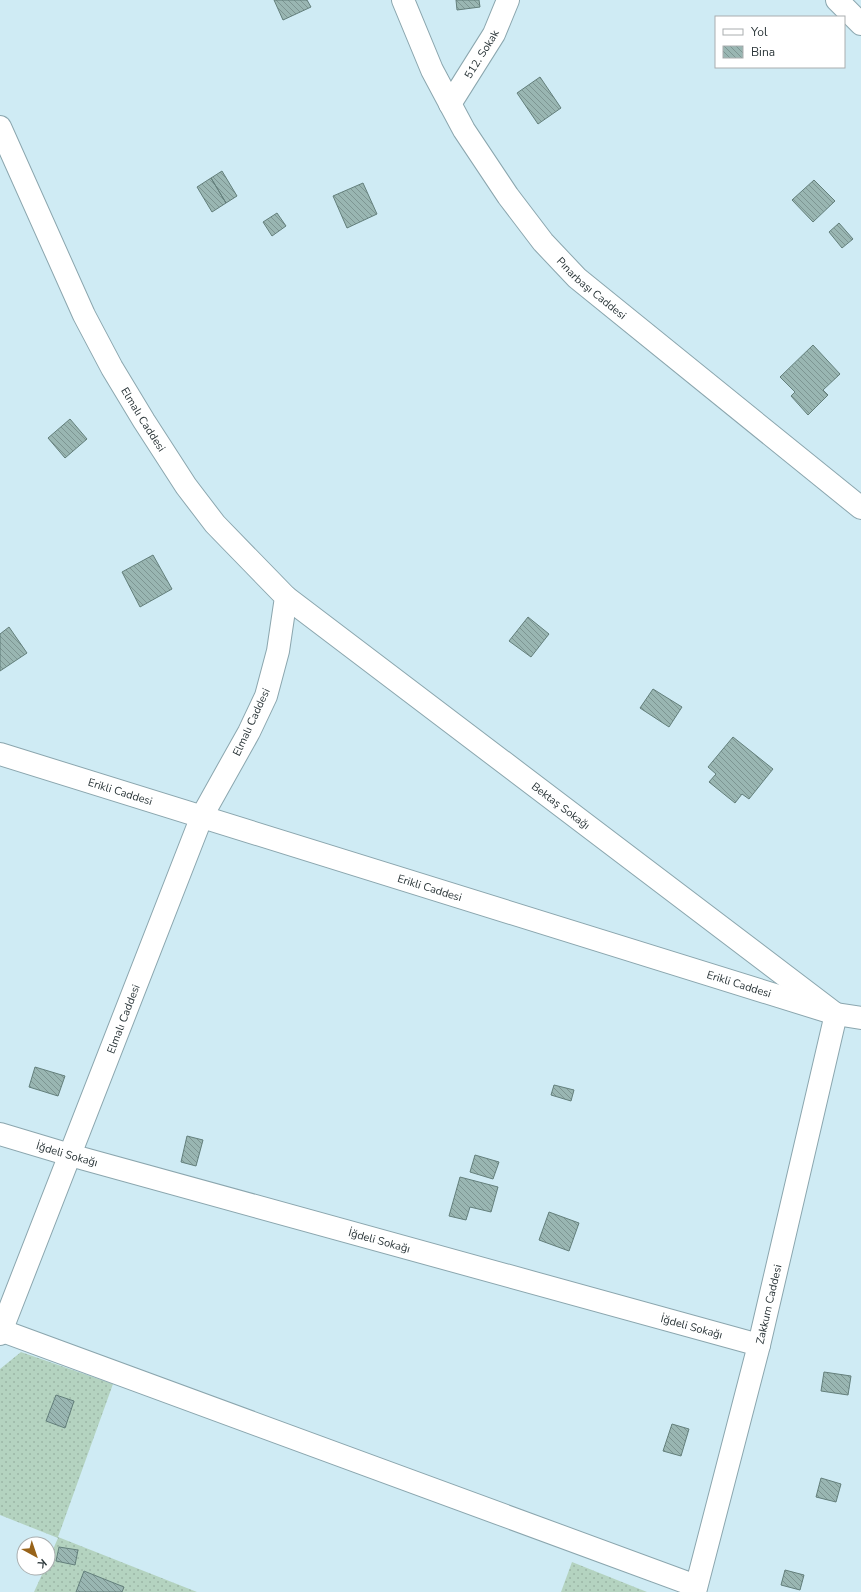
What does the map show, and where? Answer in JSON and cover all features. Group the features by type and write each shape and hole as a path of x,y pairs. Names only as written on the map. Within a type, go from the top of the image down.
{"street":[{"name":"Pınarbaşı Caddesi","path":"402,0 432,70 464,130 508,196 543,242 577,278 861,508"},
{"name":"512. Sokak","path":"450,104 494,34 508,0"},
{"path":"837,0 861,24"},
{"name":"Elmalı Caddesi","path":"0,128 84,315 112,368 144,421 186,486 215,524 286,597 278,651 266,696 249,732 202,816 0,1332"},
{"name":"Bektaş Sokağı","path":"286,597 836,1014"},
{"name":"Erikli Caddesi","path":"0,754 836,1014 861,1018"},
{"name":"Zakkum Caddesi","path":"696,1589 759,1345 836,1014"},
{"name":"İğdeli Sokağı","path":"0,1134 70,1155 759,1345"},
{"path":"0,1332 696,1589"}],"green space":[{"path":"21,1352 113,1384 58,1537 197,1592 34,1592 41,1576 56,1576 56,1543 58,1538 0,1515 0,1369"},
{"path":"572,1562 647,1592 561,1592"}],"building":[{"path":"274,0 307,0 311,7 283,20"},
{"path":"456,0 479,0 480,7 457,10"},
{"path":"540,77 561,108 538,124 517,93"},
{"path":"222,171 237,196 226,203 211,178"},
{"path":"211,178 226,203 212,212 197,187"},
{"path":"814,180 835,201 813,222 792,200"},
{"path":"363,183 377,214 347,228 333,196"},
{"path":"277,213 286,226 272,236 263,222"},
{"path":"839,223 853,239 842,248 829,232"},
{"path":"813,345 840,374 823,390 828,395 808,415 791,396 795,392 780,377"},
{"path":"70,419 87,439 65,458 48,438"},
{"path":"153,555 172,589 140,607 122,572"},
{"path":"528,617 549,634 531,657 509,641"},
{"path":"9,627 27,653 0,671 0,634"},
{"path":"653,689 682,707 669,727 640,708"},
{"path":"733,737 773,769 749,799 742,794 735,803 709,782 716,774 708,767"},
{"path":"35,1067 65,1076 58,1096 29,1087"},
{"path":"554,1085 574,1090 571,1101 551,1095"},
{"path":"187,1136 203,1140 196,1166 181,1162"},
{"path":"475,1155 499,1162 493,1179 470,1172"},
{"path":"460,1177 498,1187 491,1212 470,1207 466,1220 449,1216"},
{"path":"549,1212 579,1223 569,1251 539,1240"},
{"path":"824,1372 851,1376 848,1395 821,1391"},
{"path":"56,1395 74,1401 65,1428 46,1421"},
{"path":"672,1424 689,1429 681,1456 663,1451"},
{"path":"821,1478 841,1484 836,1502 816,1497"},
{"path":"59,1547 78,1550 75,1565 56,1561"},
{"path":"785,1570 804,1575 800,1590 781,1585"},
{"path":"84,1571 124,1587 122,1592 76,1592"}]}
